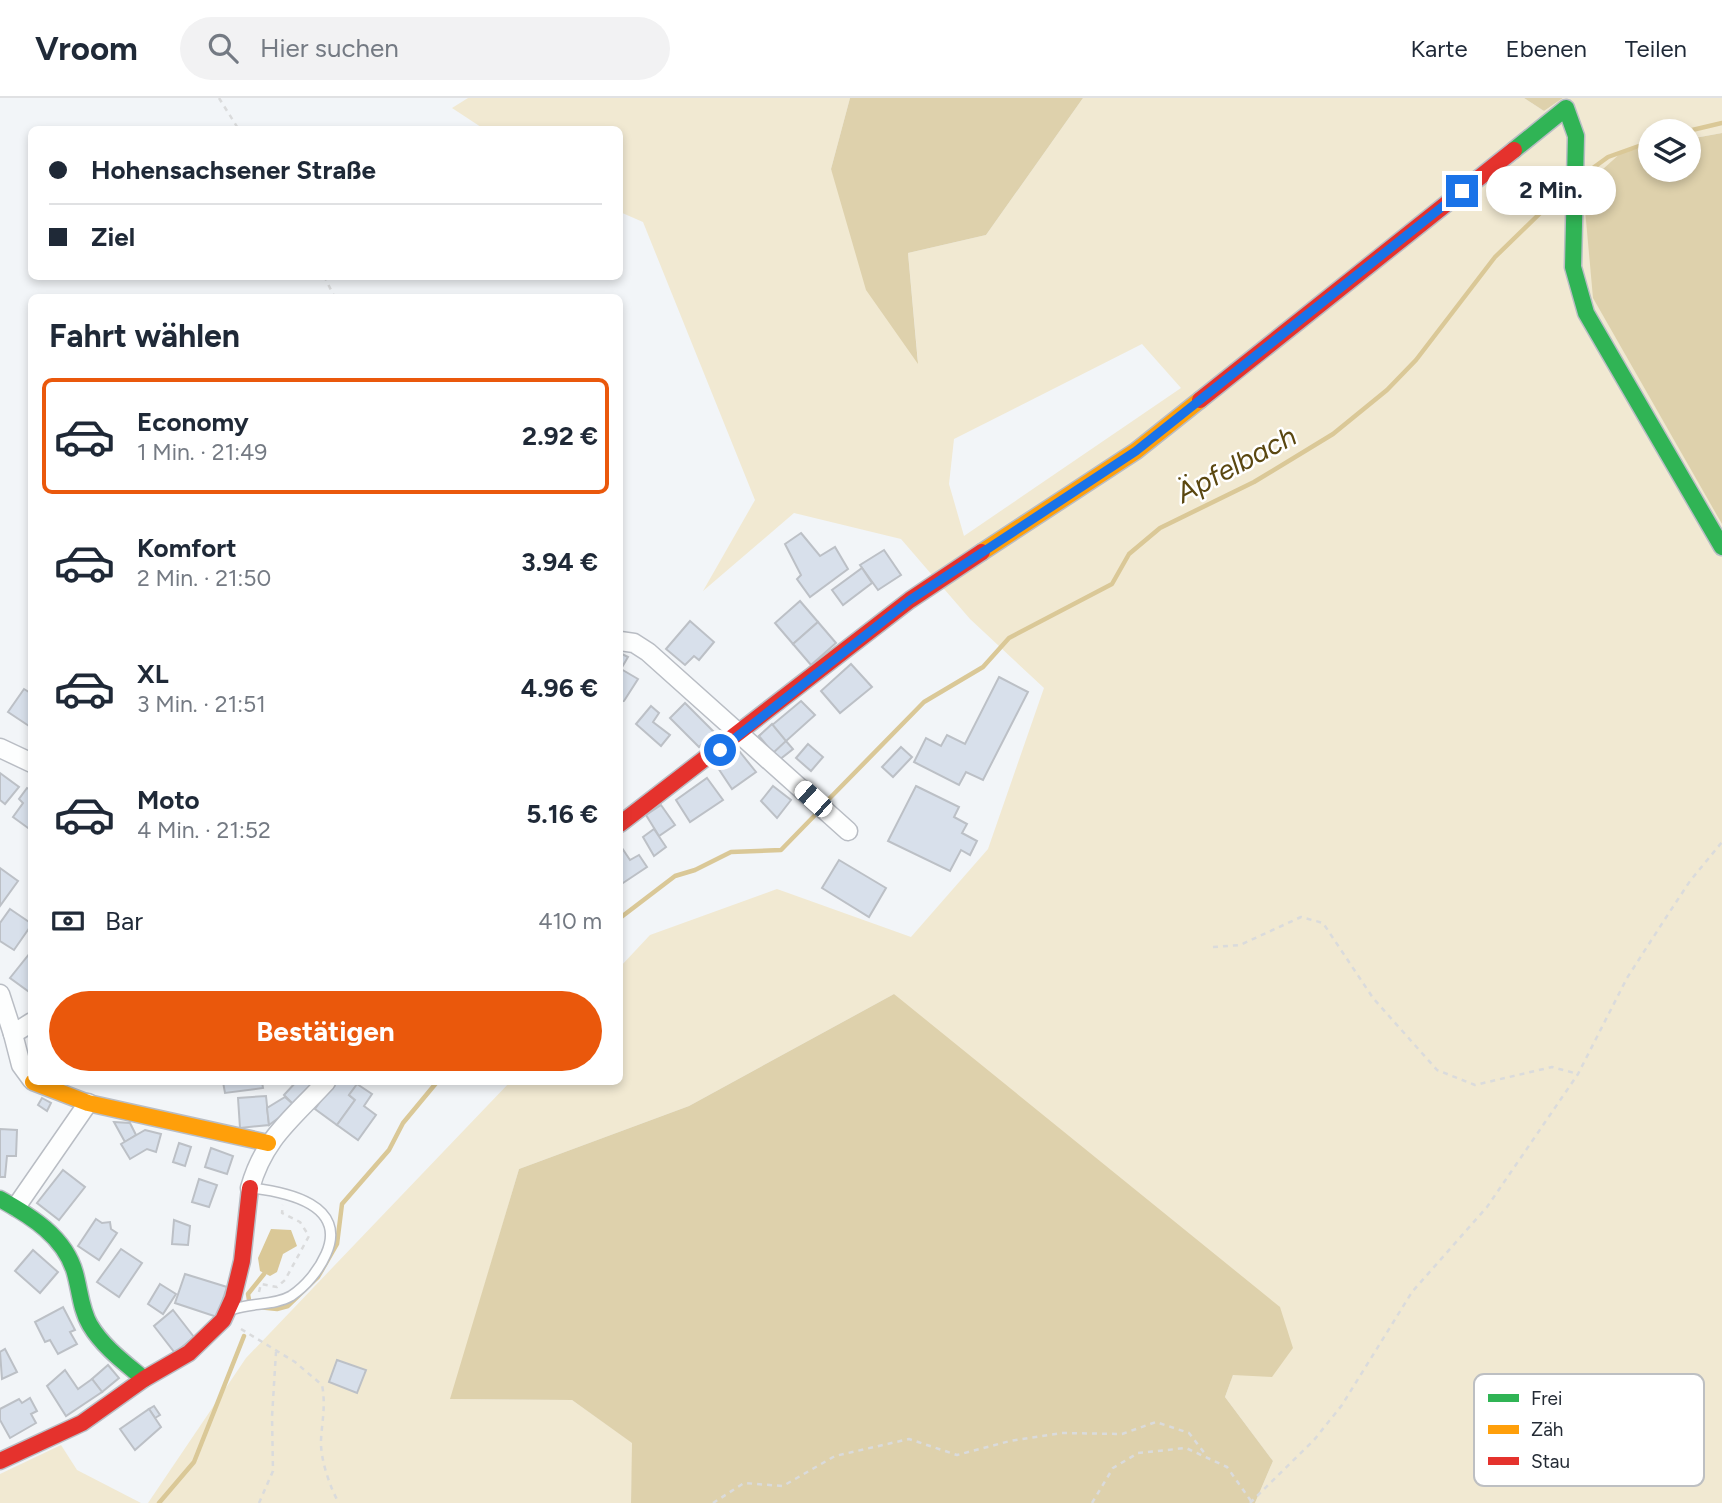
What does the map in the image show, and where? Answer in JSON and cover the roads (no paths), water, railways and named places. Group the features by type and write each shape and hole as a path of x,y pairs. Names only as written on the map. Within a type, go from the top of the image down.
{"street":[{"path":"623,822 910,600 1136,451 1566,108 1576,136 1573,267 1586,313 1722,547"},
{"path":"623,642 648,652 848,831"},
{"path":"0,748 28,761"},
{"path":"0,994 21,1065 28,1075"},
{"path":"13,1034 28,1025"},
{"path":"38,1085 88,1102 268,1143"},
{"path":"0,1461 82,1423 144,1378 189,1353 226,1315 242,1261 257,1162 268,1143 323,1085"},
{"path":"88,1102 8,1203 59,1243 72,1262 91,1326 115,1354 144,1378"}],"lane":[{"path":"226,1315 258,1302 289,1297 303,1287 321,1265 330,1245 326,1219 302,1198 284,1192 253,1188"}],"waterway":[{"name":"Äpfelbach","path":"1701,128 1722,123"},
{"name":"Äpfelbach","path":"1586,173 1608,157 1638,146"},
{"name":"Äpfelbach","path":"826,802 924,702 983,667 1009,638 1112,584 1129,554 1160,528 1254,482 1333,434 1387,390 1416,360 1495,257 1565,189"},
{"name":"Äpfelbach","path":"623,916 675,876 695,870 731,852 781,850 818,812"},
{"name":"Äpfelbach","path":"258,1307 277,1309 288,1306 318,1277 337,1244 342,1204 389,1150 403,1123 435,1085"},
{"path":"250,1306 248,1294 264,1274"},
{"name":"Äpfelbach","path":"159,1503 194,1462 244,1336"}]}
